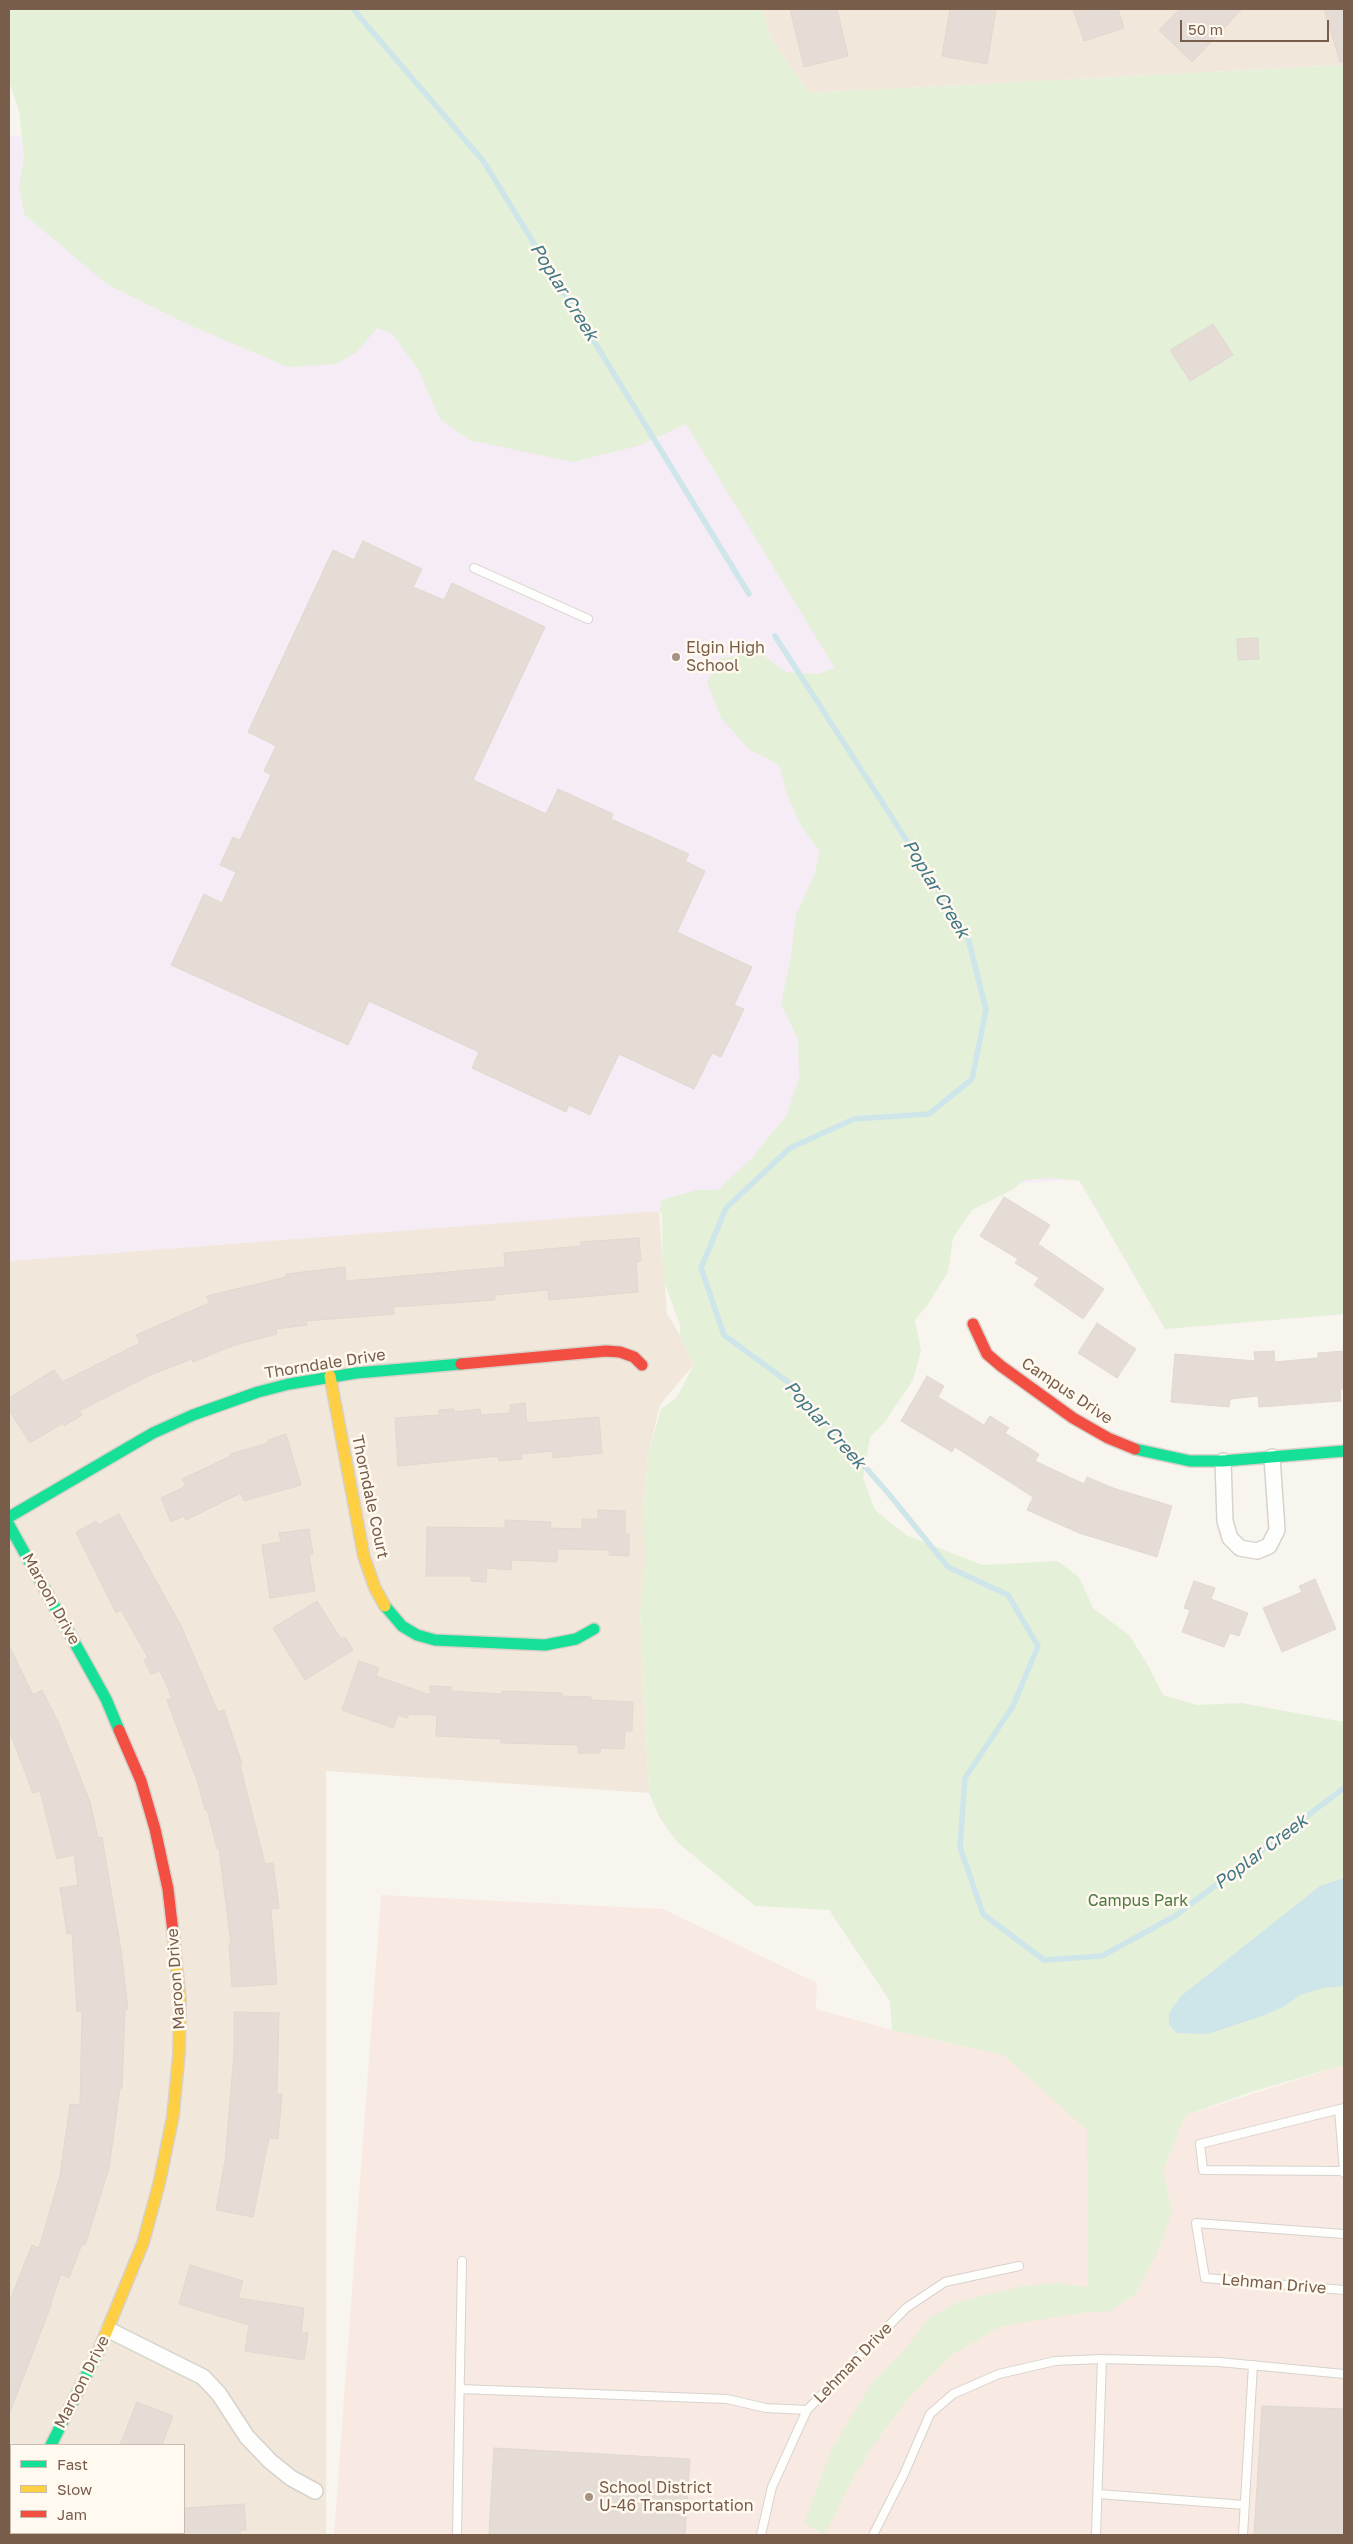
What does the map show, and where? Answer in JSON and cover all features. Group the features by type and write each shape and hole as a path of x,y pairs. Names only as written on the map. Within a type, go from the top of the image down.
{"street":[{"name":"Campus Drive","path":"973,1324 987,1354 1001,1366 1073,1418 1108,1438 1161,1456 1190,1461 1223,1461 1344,1451"},
{"name":"Thorndale Drive","path":"9,1517 153,1433 193,1414 258,1392 330,1376 606,1351 634,1357 642,1365"},
{"name":"Thorndale Court","path":"330,1376 364,1557 375,1588 387,1610 402,1626 417,1635 435,1640 545,1645 576,1639 594,1629"},
{"path":"1223,1461 1225,1521 1230,1538 1240,1548 1257,1551 1269,1546 1276,1530 1272,1457"},
{"name":"Maroon Drive","path":"9,1525 106,1699 128,1750 155,1829 168,1889 180,2001 179,2053 173,2116 159,2184 143,2243 109,2330 52,2444"},
{"path":"109,2330 202,2377 219,2394 247,2436 270,2461 291,2478 315,2491"}],"lane":[{"path":"474,568 588,619"},
{"path":"1342,2108 1344,2172 1203,2170 1200,2144 1342,2108"},
{"name":"Lehman Drive","path":"1344,2234 1196,2223 1204,2278 1344,2290"},
{"path":"456,2535 462,2261"},
{"name":"Lehman Drive","path":"762,2535 772,2487 807,2410 906,2308 945,2282 1019,2266"},
{"path":"1096,2535 1102,2359"},
{"path":"873,2535 904,2474 930,2414 952,2394 999,2374 1055,2361 1102,2359 1253,2365 1344,2374"},
{"path":"1243,2535 1253,2365"},
{"path":"460,2389 727,2400 766,2408 807,2410"},
{"path":"1098,2494 1245,2505"}],"shaded area":[{"path":"762,9 1344,9 1344,65 809,93 772,41"},
{"name":"Elgin High School","path":"1344,65 1344,1314 1165,1329 1078,1179 9,1261 9,136"},
{"path":"659,1210 667,1314 694,1364 660,1405 648,1454 644,1508 647,1550 640,1611 649,1793 326,1771 326,2535 9,2535 9,1261"},
{"path":"381,1895 663,1909 817,1983 816,2009 892,2030 1003,2055 1163,2169 1186,2115 1344,2065 1344,2535 334,2535"}],"green space":[{"name":"Campus Park","path":"9,9 762,9 772,41 809,93 1344,65 1344,1314 1165,1329 1080,1181 1052,1178 1024,1180 1012,1190 972,1210 953,1238 948,1272 928,1304 915,1320 921,1351 913,1380 884,1423 870,1437 863,1478 875,1510 906,1535 982,1565 1057,1561 1079,1577 1093,1608 1129,1635 1148,1665 1163,1695 1197,1705 1242,1703 1344,1722 1344,2065 1251,2092 1186,2115 1163,2170 1172,2213 1158,2251 1136,2293 1111,2311 1082,2313 1001,2326 952,2355 910,2396 879,2437 854,2476 825,2535 804,2523 831,2451 871,2384 904,2350 929,2318 958,2302 1019,2287 1057,2283 1088,2287 1087,2130 1003,2055 892,2030 890,2001 829,1910 755,1906 678,1843 660,1818 649,1793 640,1611 645,1563 644,1508 648,1454 661,1409 677,1397 694,1364 680,1335 680,1325 663,1279 662,1214 659,1210 662,1200 697,1190 718,1190 752,1158 787,1115 799,1078 798,1039 781,1004 790,963 796,915 814,876 820,852 800,824 786,791 779,765 749,749 721,718 707,682 721,658 760,653 786,672 818,674 835,668 686,424 638,446 573,462 469,440 440,419 418,369 392,333 377,328 357,352 336,364 288,367 194,327 108,285 25,215 19,189 24,156 19,111 9,81"}],"water":[{"path":"1344,1878 1344,1986 1323,1988 1300,1995 1285,2006 1265,2015 1208,2034 1177,2033 1169,2025 1169,2013 1181,1996 1320,1886"}],"building":[{"path":"790,9 837,9 848,56 804,67"},
{"path":"950,9 996,9 987,64 942,56"},
{"path":"1073,9 1118,9 1124,28 1084,41"},
{"path":"1180,9 1242,9 1192,62 1159,30"},
{"path":"1324,9 1344,9 1344,61 1340,62"},
{"path":"1213,324 1233,355 1190,381 1170,350"},
{"path":"363,541 422,569 413,587 444,600 452,583 545,627 473,780 546,814 558,789 613,814 611,819 689,854 685,861 705,871 677,932 752,967 734,1005 744,1009 721,1057 712,1053 694,1089 619,1054 590,1115 569,1105 566,1112 472,1068 479,1052 369,1001 348,1045 171,965 204,894 222,903 236,872 220,865 233,837 240,840 271,775 264,771 276,746 248,732 333,550 354,560"},
{"path":"1258,638 1259,659 1238,660 1237,639"},
{"path":"1004,1197 1050,1225 1038,1244 1104,1289 1083,1319 1034,1285 1039,1278 1015,1263 1018,1259 980,1236"},
{"path":"639,1238 641,1261 636,1262 638,1292 549,1300 548,1290 495,1295 495,1300 393,1307 394,1314 306,1321 307,1325 276,1329 277,1334 235,1345 193,1362 192,1359 153,1374 79,1411 82,1415 64,1426 63,1423 30,1443 9,1410 9,1398 54,1370 62,1382 140,1343 136,1335 209,1303 207,1296 286,1277 286,1274 345,1267 346,1281 505,1267 504,1253 581,1246 581,1242"},
{"path":"1097,1323 1136,1349 1117,1378 1078,1353"},
{"path":"1274,1351 1275,1362 1318,1358 1318,1353 1344,1351 1344,1389 1340,1389 1341,1401 1259,1407 1258,1396 1230,1399 1229,1407 1171,1402 1175,1354 1255,1361 1254,1352"},
{"path":"927,1376 944,1386 938,1397 984,1425 990,1416 1009,1428 1005,1433 1039,1454 1035,1461 1084,1484 1087,1477 1113,1488 1172,1506 1157,1557 1079,1533 1027,1510 1033,1497 955,1447 952,1452 901,1421"},
{"path":"525,1403 527,1423 599,1417 602,1453 553,1458 553,1451 521,1454 522,1459 499,1461 498,1456 398,1466 395,1418 439,1415 439,1410 454,1409 454,1412 480,1409 481,1415 510,1413 510,1405"},
{"path":"286,1434 301,1485 244,1501 241,1493 186,1520 184,1516 171,1522 161,1498 186,1486 182,1479 231,1456 230,1454 268,1443 268,1440"},
{"path":"598,1510 625,1511 625,1534 629,1534 629,1556 609,1555 610,1550 558,1549 557,1562 512,1560 511,1570 487,1568 486,1582 471,1581 471,1576 426,1576 427,1527 505,1528 505,1520 551,1522 550,1528 582,1529 582,1519 598,1519"},
{"path":"119,1514 181,1626 218,1712 224,1710 242,1764 240,1765 265,1864 273,1863 279,1908 271,1909 277,1984 232,1987 229,1944 231,1944 219,1849 217,1849 198,1783 167,1700 172,1698 160,1671 151,1674 144,1660 148,1658 121,1610 116,1613 76,1532 96,1521 98,1525"},
{"path":"309,1529 313,1554 309,1555 315,1591 270,1598 262,1545 281,1542 279,1533"},
{"path":"1315,1579 1336,1629 1282,1652 1263,1608 1302,1592 1299,1586"},
{"path":"1194,1581 1215,1588 1211,1599 1248,1613 1239,1636 1230,1633 1224,1647 1182,1632 1190,1610 1184,1608"},
{"path":"317,1601 341,1639 345,1637 353,1650 305,1680 273,1628"},
{"path":"9,1646 33,1695 42,1690 59,1724 90,1802 98,1838 102,1837 121,1950 128,2009 125,2009 122,2088 120,2088 109,2168 85,2245 82,2244 69,2278 61,2274 52,2303 10,2412 9,2303 32,2245 39,2248 60,2176 70,2104 80,2105 82,2011 77,2012 72,1933 67,1934 60,1888 78,1885 74,1855 57,1859 40,1791 33,1793 9,1730"},
{"path":"359,1661 379,1668 376,1676 430,1695 430,1686 451,1687 450,1691 502,1694 502,1691 562,1693 561,1696 591,1697 591,1700 633,1702 632,1731 625,1731 624,1749 601,1748 600,1753 578,1753 578,1745 501,1743 501,1739 436,1736 437,1715 409,1714 407,1718 398,1715 393,1728 342,1710"},
{"path":"234,2012 279,2013 277,2094 282,2094 278,2139 269,2138 253,2217 216,2210 225,2161 234,2053"},
{"path":"190,2265 243,2281 238,2298 304,2308 301,2332 308,2333 304,2360 245,2351 249,2325 179,2304"},
{"path":"137,2402 173,2416 162,2444 120,2444"},
{"path":"1262,2406 1344,2409 1344,2535 1254,2535"},
{"name":"School District U-46 Transportation","path":"494,2448 690,2459 685,2535 489,2535"},
{"path":"244,2504 246,2530 240,2530 240,2535 186,2535 185,2508"}],"waterway":[{"name":"Poplar Creek","path":"353,9 484,162 749,594"},
{"name":"Poplar Creek","path":"775,636 967,934 986,1010 972,1079 929,1114 854,1119 790,1148 726,1208 701,1268 724,1335 796,1388 888,1493 948,1567 1008,1595 1038,1646 1013,1706 965,1778 960,1847 983,1914 1044,1960 1102,1956 1175,1916 1344,1788"}],"traffic: fast":[{"path":"9,1517 153,1433 193,1415 258,1392 289,1384 356,1373 461,1364"},
{"path":"1135,1449 1190,1461 1223,1461 1344,1451"},
{"path":"9,1525 106,1699 119,1730"},
{"path":"385,1606 402,1626 417,1635 435,1640 545,1645 576,1639 594,1629"},
{"path":"52,2444 99,2350"}],"traffic: slow":[{"path":"330,1376 364,1557 375,1588 385,1606"},
{"path":"99,2350 143,2243 159,2184 173,2116 179,2053 180,2001 173,1932"}],"traffic: jam":[{"path":"973,1324 987,1354 1001,1366 1073,1418 1108,1438 1135,1449"},
{"path":"461,1364 606,1351 620,1352 634,1357 642,1365"},
{"path":"119,1730 141,1781 155,1829 168,1889 173,1932"}],"place":[{"name":"Elgin High School","path":"676,657"},
{"name":"School District U-46 Transportation","path":"589,2497"}]}
